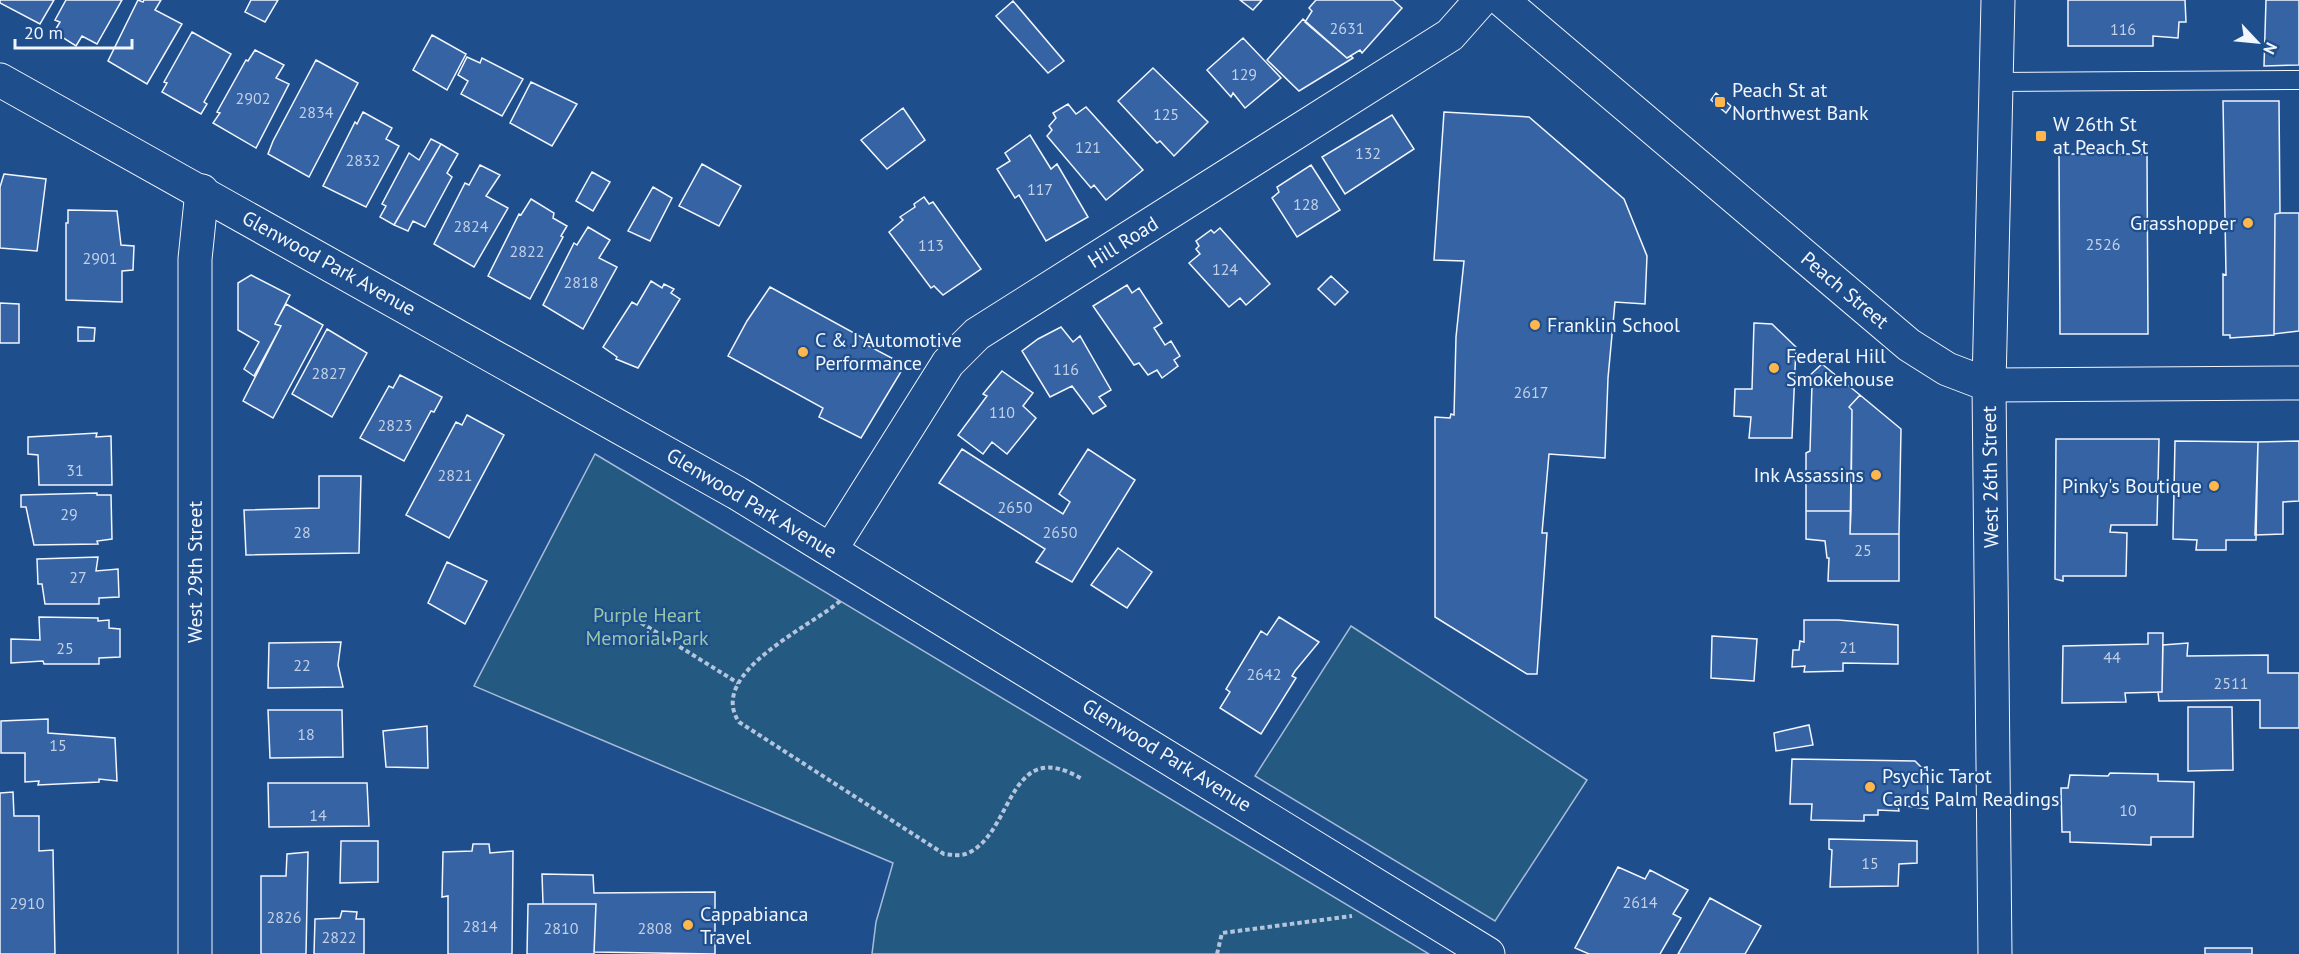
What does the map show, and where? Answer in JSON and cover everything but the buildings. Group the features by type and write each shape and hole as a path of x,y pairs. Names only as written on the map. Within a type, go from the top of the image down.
{"main road":[{"name":"Hill Road","path":"831,549 954,355 977,334 1450,35 1481,0"},
{"name":"Peach Street","path":"1502,0 1909,345 1947,369 1989,385 2299,383"},
{"name":"West 26th Street","path":"1995,954 1989,385 1998,0"},
{"name":"Glenwood Park Avenue","path":"0,80 666,452 831,549 1488,954"},
{"name":"West 29th Street","path":"195,954 195,259 202,191"}],"lane":[{"path":"1996,82 2299,80"}],"path":[{"path":"840,600 825,614 762,655 738,683 731,700 732,711 739,722 944,854 961,855 972,851 987,837 1012,793 1024,778 1039,768 1057,767 1082,779"},
{"path":"622,611 738,683"},
{"path":"1217,954 1222,933 1353,916"}],"green space":[{"name":"Purple Heart Memorial Park","path":"595,454 1429,954 872,954 876,922 893,863 474,686"},
{"path":"1351,626 1587,780 1495,921 1255,776"}],"place":[{"name":"Peach St at Northwest Bank","path":"1720,102"},
{"name":"W 26th St at Peach St","path":"2041,136"},
{"name":"Grasshopper","path":"2248,223"},
{"name":"Franklin School","path":"1535,325"},
{"name":"C & J Automotive Performance","path":"803,352"},
{"name":"Federal Hill Smokehouse","path":"1774,368"},
{"name":"Ink Assassins","path":"1876,475"},
{"name":"Pinky's Boutique","path":"2214,486"},
{"name":"Psychic Tarot Cards Palm Readings","path":"1870,787"},
{"name":"Cappabianca Travel","path":"688,925"}]}
